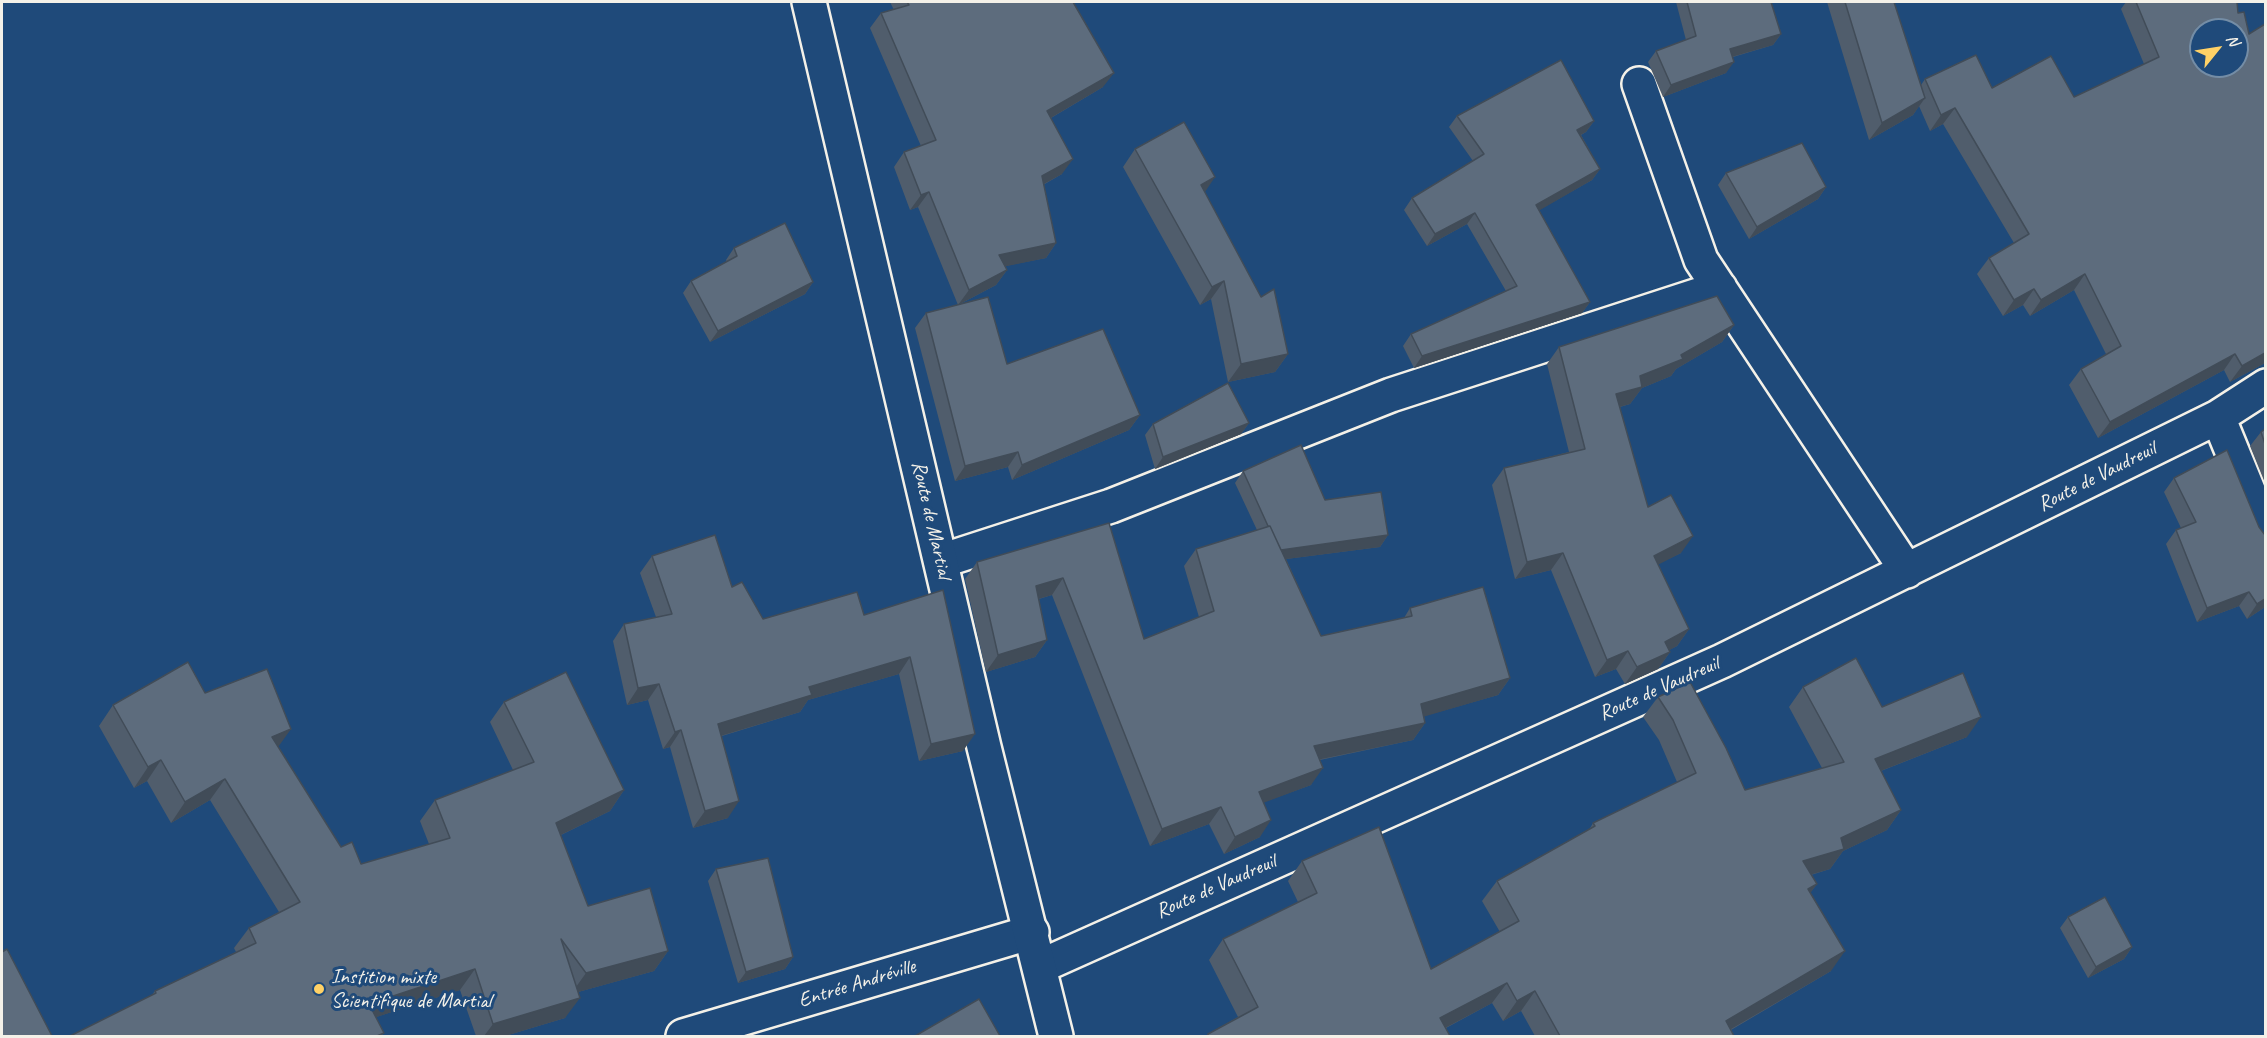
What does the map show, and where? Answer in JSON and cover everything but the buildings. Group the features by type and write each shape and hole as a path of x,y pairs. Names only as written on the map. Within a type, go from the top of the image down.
{"street":[{"name":"Route de Martial","path":"809,2 984,747 1041,966 1056,1036"},
{"path":"1638,84 1701,260 1907,571"},
{"path":"940,561 1112,506 1391,395 1720,288"},
{"name":"Route de Vaudreuil","path":"1041,966 1722,661 2218,417 2265,386"},
{"path":"2218,417 2265,534"},
{"name":"Entrée Andréville","path":"683,1036 1032,932"}],"place":[{"name":"Instition mixte Scientifique de Martial","path":"319,989"}]}
